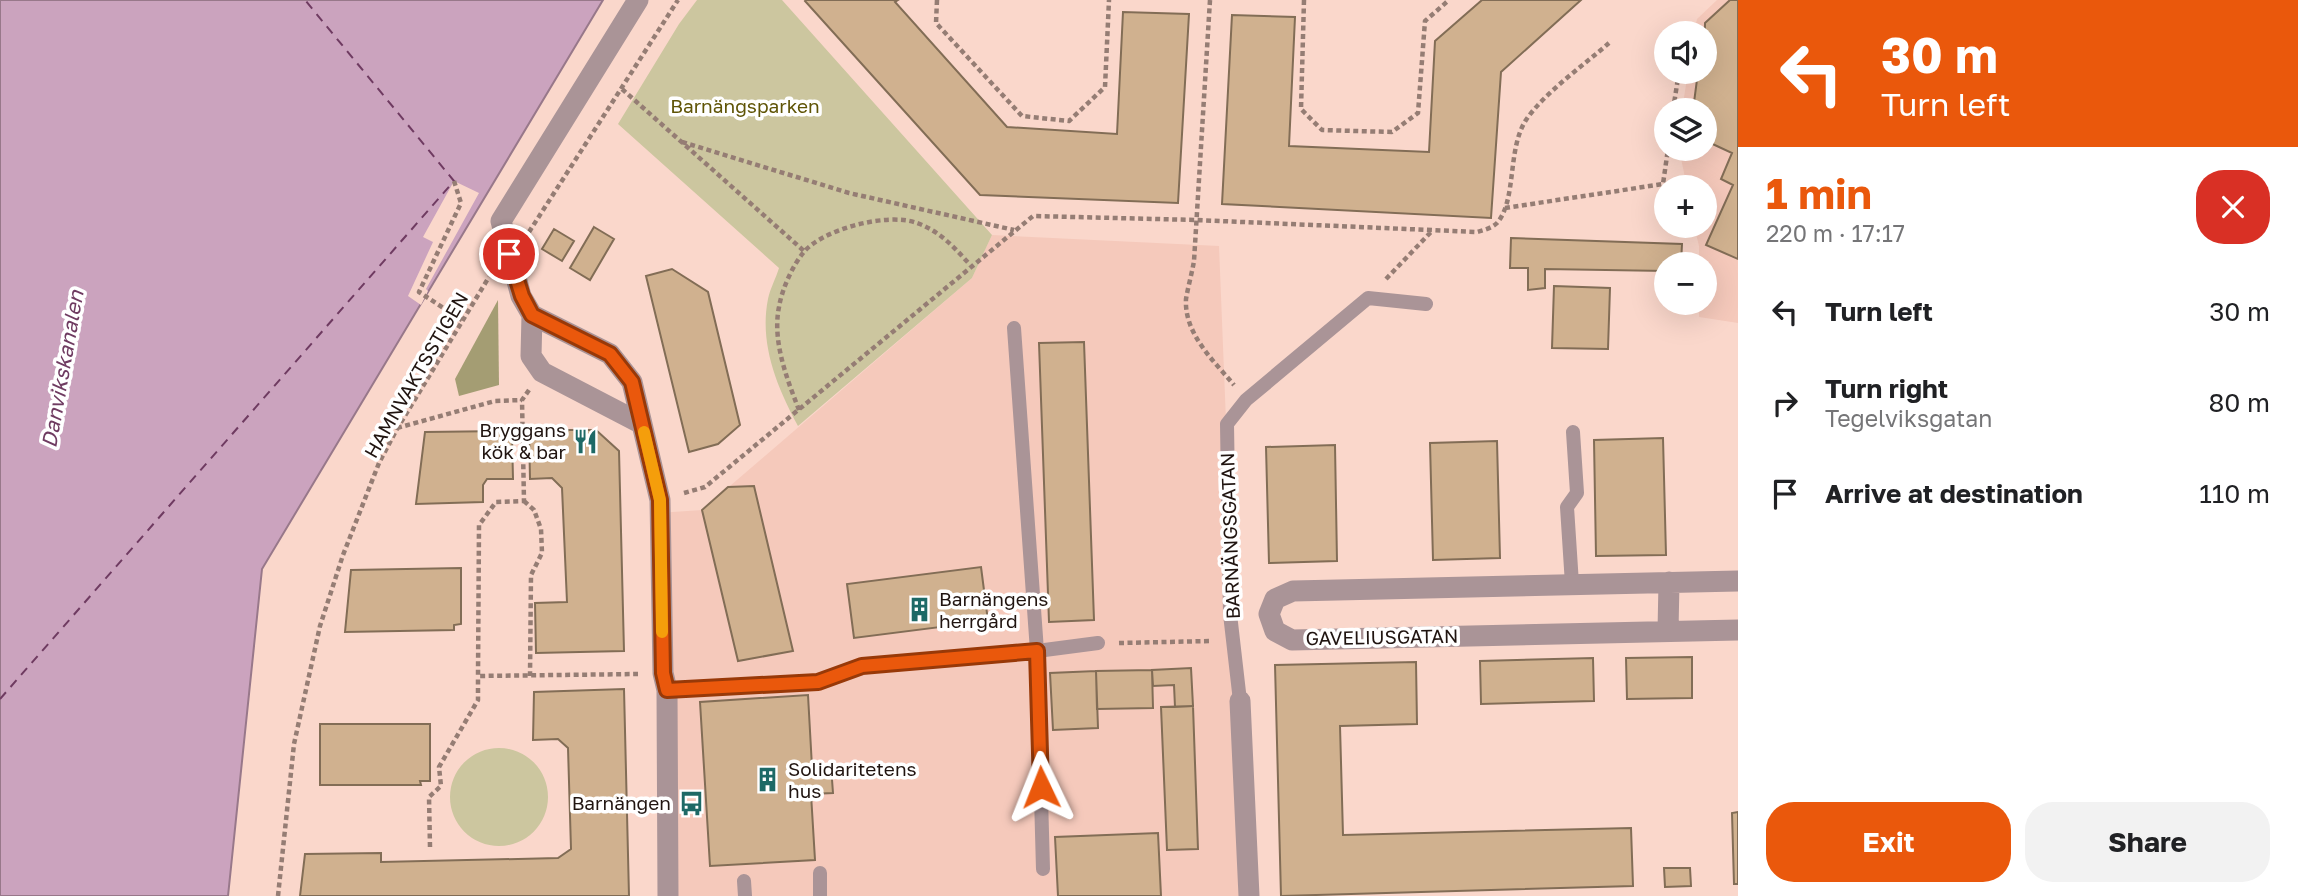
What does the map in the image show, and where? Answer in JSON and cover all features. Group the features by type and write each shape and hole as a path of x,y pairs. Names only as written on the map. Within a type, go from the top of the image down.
{"street":[{"path":"638,0 501,221 522,296 532,315 531,356 542,372 642,424"},
{"path":"532,315 610,354 632,382 660,500 668,896"},
{"name":"GAVELIUSGATAN","path":"1738,581 1293,591 1275,599 1269,614 1275,631 1292,640 1738,630"},
{"path":"1668,631 1669,582"},
{"name":"BARNÄNGSGATAN","path":"1240,701 1249,896"}],"lane":[{"name":"BARNÄNGSGATAN","path":"1240,701 1230,614 1227,424 1246,400 1368,298"},
{"path":"1368,298 1426,304"},
{"path":"1014,328 1037,651 1044,869"},
{"path":"1572,584 1567,507 1577,494 1573,432"},
{"path":"665,681 818,682 862,666 1098,643"},
{"path":"820,873 820,896"}],"path":[{"name":"HAMNVAKTSSTIGEN","path":"278,896 294,744 320,626 379,463 497,265 523,242 678,0"},
{"path":"937,0 936,23 1022,116 1069,121 1105,87 1109,0"},
{"path":"1210,0 1194,261 1186,300 1188,320 1195,337 1246,400"},
{"path":"1304,0 1301,109 1322,130 1392,132 1418,113 1425,21 1449,0"},
{"path":"660,500 705,487 1033,216 1478,232 1494,225 1505,208 1517,140 1525,121 1540,104 1609,43"},
{"path":"622,89 804,251"},
{"path":"682,142 849,193 1015,230"},
{"path":"1505,208 1663,184 1666,161"},
{"path":"454,181 461,203 419,292 462,320"},
{"path":"799,410 788,383 778,338 779,307 788,280 804,251 835,232 862,223 893,219 917,223 946,239 971,266"},
{"path":"1368,298 1432,231"},
{"path":"524,501 522,400 542,372"},
{"path":"397,429 495,401 522,400"},
{"path":"430,847 429,797 441,786 439,767 478,700 478,525 496,502 524,501 534,510 541,529 542,553 531,575 530,676"},
{"path":"1098,643 1234,640"},
{"path":"478,676 665,681"}],"shaded area":[{"path":"1717,0 1738,0 1738,323 1699,317 1717,315 1717,252 1699,252 1697,238 1717,238 1717,175 1684,175 1682,161 1717,161 1717,98 1684,98 1686,84 1717,84 1717,21 1697,19"},
{"path":"992,235 1219,246 1245,896 669,896 658,513 702,510 972,278"},
{"path":"498,300 499,385 459,396 455,379"}],"green space":[{"name":"Barnängsparken","path":"697,0 782,0 992,235 972,278 798,426 777,381 768,349 768,299 779,268 618,124 679,24"},
{"path":"499,748 518,752 533,763 544,778 548,797 544,816 533,831 518,842 499,846 480,842 465,831 454,816 450,797 454,778 465,763 480,752"}],"water":[{"name":"Danvikskanalen","path":"0,0 603,0 262,569 228,896 0,896"}],"pier":[{"path":"454,181 479,193 426,289 428,291 421,305 408,296 433,242 423,237"}],"building":[{"path":"806,0 898,0 895,2 1007,127 1117,134 1123,12 1189,14 1178,203 980,195"},
{"path":"1482,0 1581,0 1501,72 1491,218 1222,204 1232,15 1295,17 1289,146 1429,152 1435,41"},
{"path":"1730,0 1738,0 1738,259 1706,245 1709,238 1717,238 1717,221 1733,185 1721,179 1732,153 1717,146 1717,98 1695,98 1696,84 1717,84 1717,21 1707,21"},
{"path":"594,227 614,239 590,280 570,268"},
{"path":"554,229 574,241 562,261 542,249"},
{"path":"1511,238 1682,244 1682,252 1654,252 1654,271 1545,269 1545,288 1528,290 1528,268 1510,268"},
{"path":"672,269 708,292 740,425 718,444 689,452 646,276"},
{"path":"1554,286 1610,288 1608,349 1552,348"},
{"path":"1084,342 1094,620 1049,622 1039,343"},
{"path":"529,430 596,430 619,451 624,651 536,653 535,603 567,602 562,488 552,478 530,479"},
{"path":"505,431 512,436 513,479 487,479 483,485 483,502 416,504 425,432"},
{"path":"1663,438 1666,555 1596,556 1594,440"},
{"path":"1497,441 1500,558 1433,560 1430,443"},
{"path":"1335,445 1337,561 1269,563 1266,447"},
{"path":"754,486 793,651 738,661 702,510 728,487"},
{"name":"Barnängens herrgård","path":"981,567 988,621 854,638 847,584"},
{"path":"461,568 461,624 454,625 454,630 345,632 351,570"},
{"path":"1692,657 1692,698 1627,699 1626,658"},
{"path":"1593,658 1594,701 1481,704 1480,661"},
{"path":"1416,662 1417,724 1340,726 1343,835 1631,828 1633,886 1281,896 1275,665"},
{"path":"1191,668 1193,706 1175,707 1174,685 1153,686 1152,670"},
{"path":"1152,670 1153,708 1097,709 1096,671"},
{"path":"1096,671 1098,728 1053,730 1050,673"},
{"path":"624,689 629,896 300,896 305,854 381,853 381,862 558,858 571,849 568,748 558,739 533,740 534,692"},
{"name":"Solidaritetens hus","path":"808,695 812,767 831,766 833,793 811,794 815,860 710,866 700,702"},
{"path":"1193,706 1198,849 1167,850 1161,707"},
{"path":"320,724 430,724 430,781 420,781 421,785 320,785"},
{"path":"1738,812 1738,884 1734,884 1732,813"},
{"path":"1158,833 1161,896 1058,896 1055,837"},
{"path":"1664,868 1690,868 1691,886 1665,887"}],"ferry route":[{"path":"0,699 454,181 305,0"}],"slow traffic":[{"path":"644,432 660,500 662,632"}],"place":[{"name":"Bryggans kök & bar","path":"586,441"},
{"name":"Barnängens herrgård","path":"919,610"},
{"name":"Solidaritetens hus","path":"768,780"},
{"name":"Barnängen","path":"691,803"}],"route":[{"path":"509,254 522,296 532,315 610,354 632,382 660,500 663,673 667,690 818,682 862,666 1037,651 1041,787"}]}
